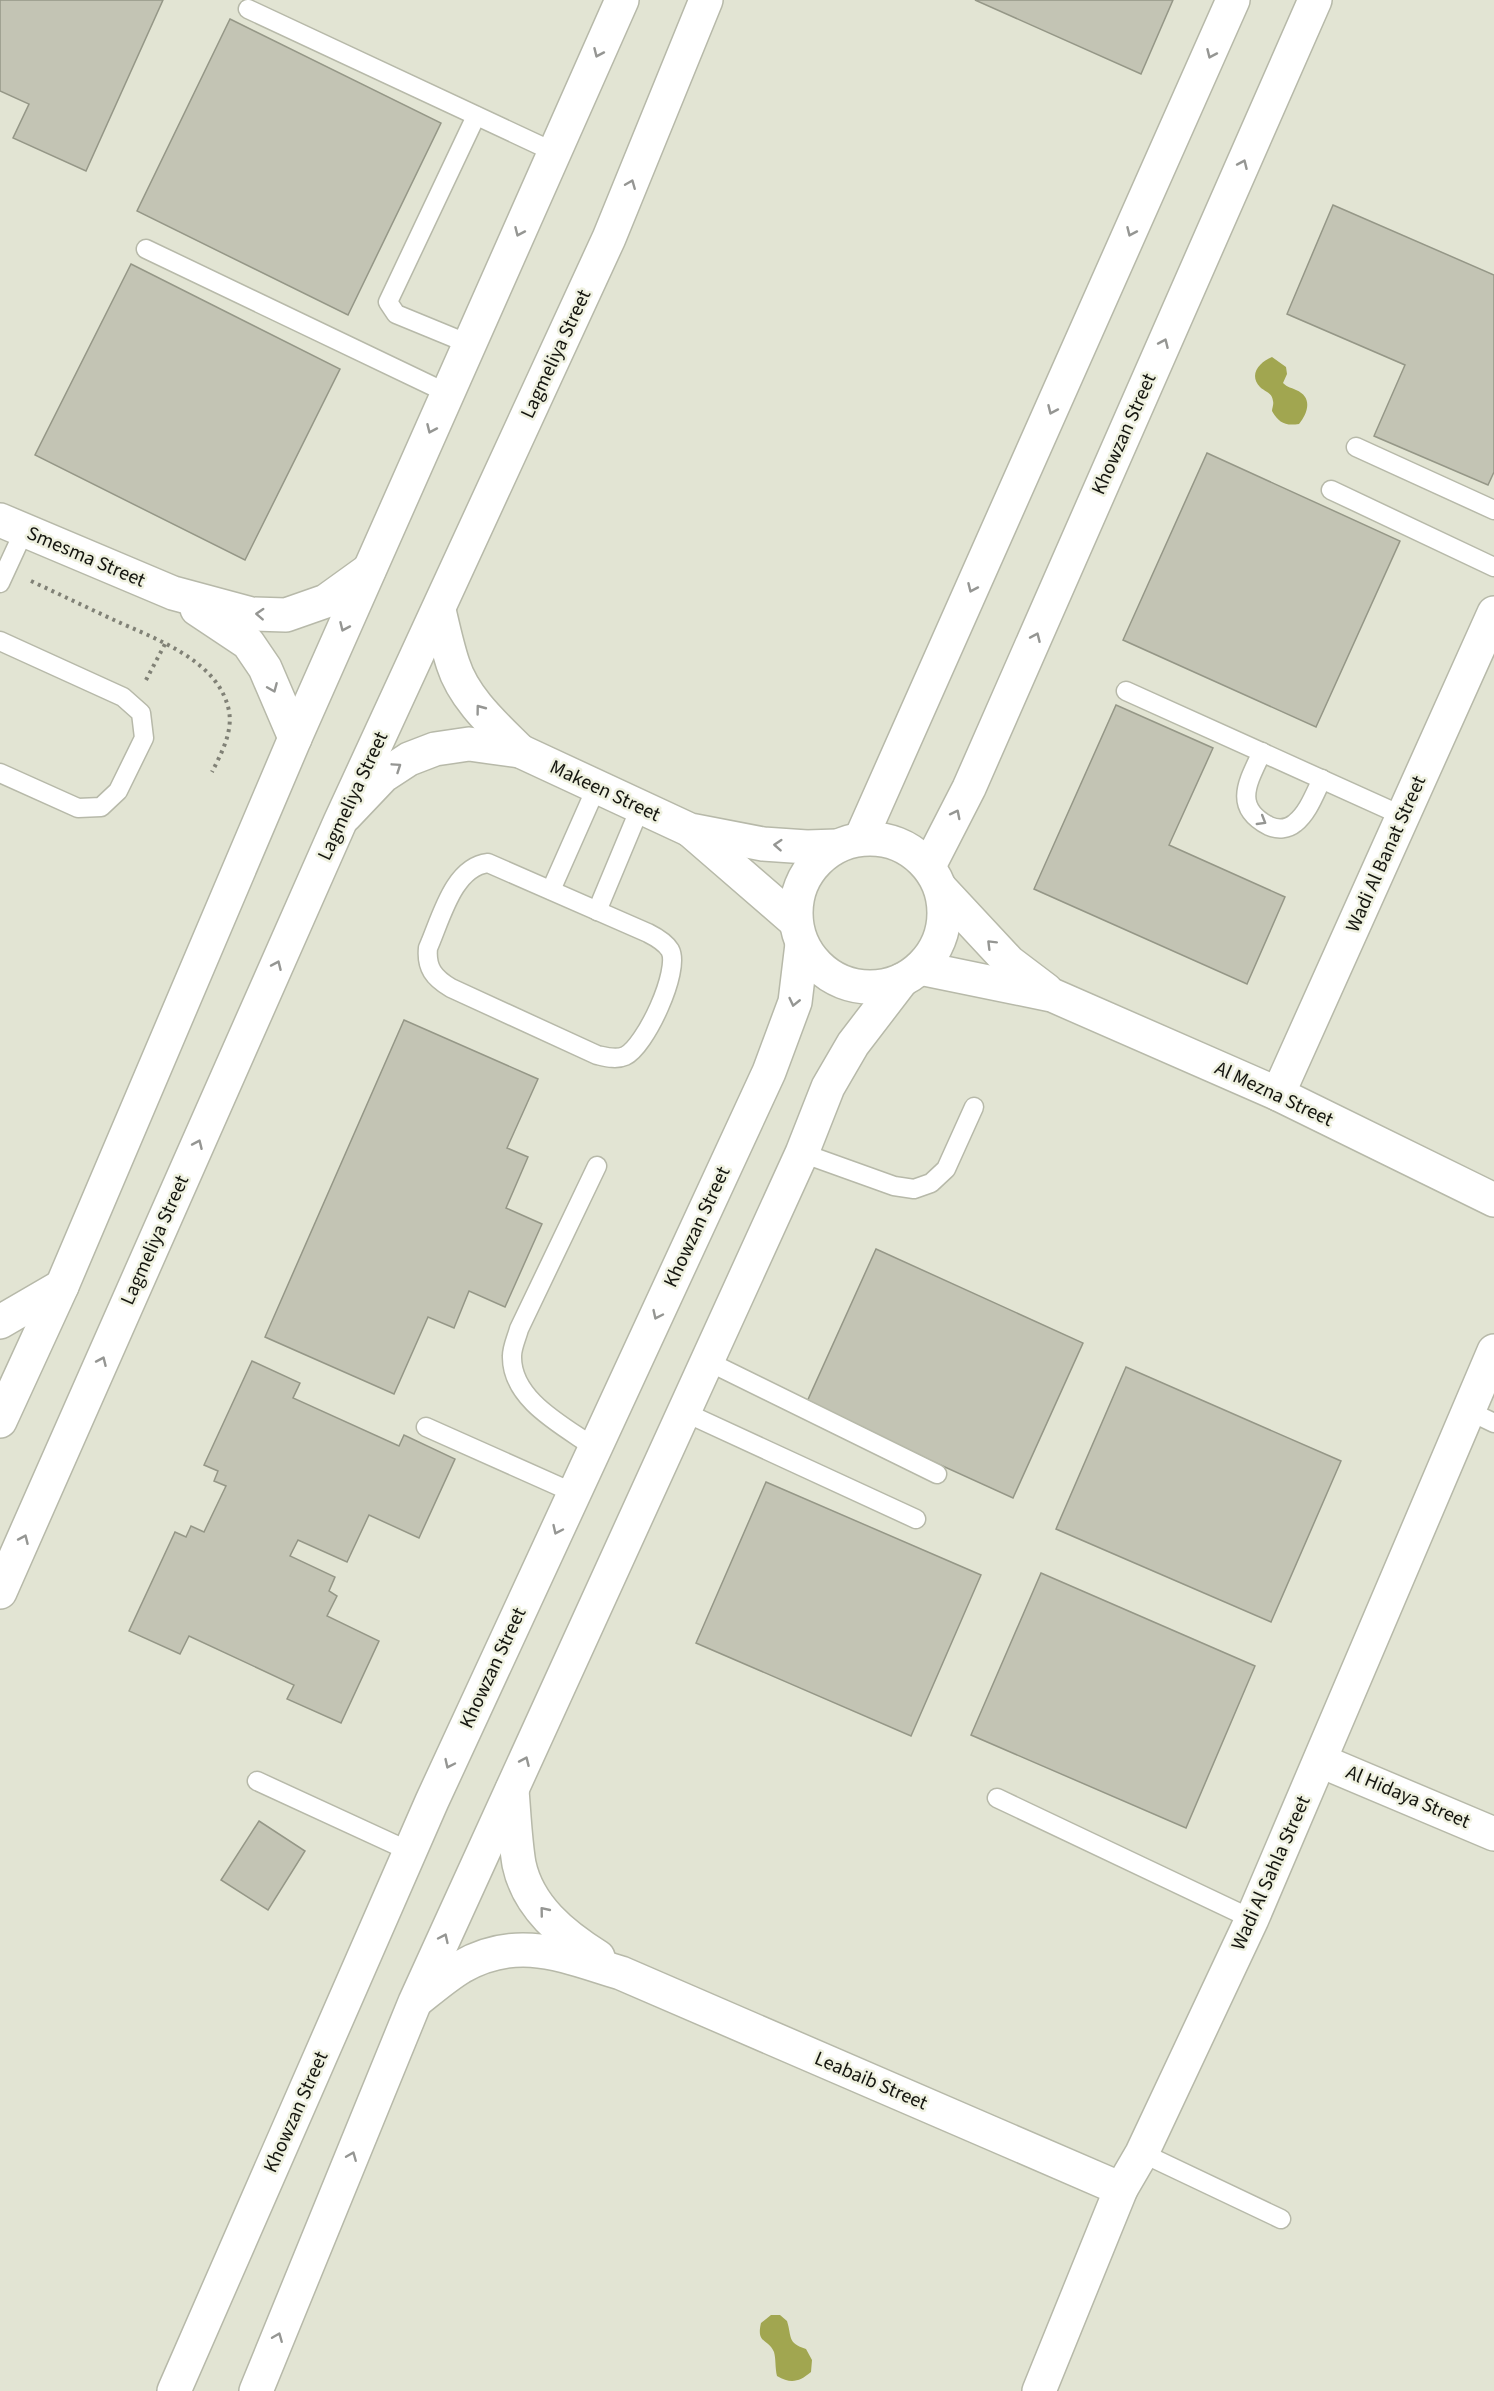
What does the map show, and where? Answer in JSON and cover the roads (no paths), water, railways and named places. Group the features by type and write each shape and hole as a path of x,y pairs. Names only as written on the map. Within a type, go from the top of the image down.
{"street":[{"path":"0,1421 62,1286 295,738 622,0"},
{"name":"Lagmeliya Street","path":"0,1592 340,822 609,238 706,0"},
{"path":"849,842 1233,0"},
{"name":"Khowzan Street","path":"935,878 969,788 1315,0"},
{"name":"Smesma Street","path":"12,525 173,593 251,614 286,615 327,601 369,570"},
{"name":"Smesma Street","path":"173,593 248,643 265,668 295,738"},
{"name":"Makeen Street","path":"439,610 453,665 464,687 485,716 520,751"},
{"name":"Wadi Al Banat Street","path":"1278,1094 1494,613"},
{"name":"Makeen Street","path":"340,822 383,776 409,759 435,749 470,744 520,751 690,830 763,844 807,847 849,842"},
{"name":"Makeen Street","path":"690,830 799,933"},
{"path":"256,2391 415,2002 802,1153 828,1087 853,1044 911,974 934,952 943,932 945,910 935,878 915,853 898,843 880,838 849,842 818,859 804,877 796,899 799,933 813,960 827,973 845,983 864,987 884,986 911,974"},
{"name":"Al Mezna Street","path":"935,878 1009,962 1052,995 1278,1094 1494,1200"},
{"name":"Khowzan Street","path":"174,2391 410,1851 769,1072 795,1002 799,933"},
{"name":"Al Mezna Street","path":"911,974 1052,995"},
{"path":"0,1322 62,1286"},
{"name":"Wadi Al Sahla Street","path":"1039,2391 1121,2189 1142,2153 1252,1919 1321,1761 1481,1417 1494,1351"},
{"name":"Al Hidaya Street","path":"1321,1761 1494,1834"},
{"name":"Leabaib Street","path":"512,1790 519,1865 528,1891 543,1912 565,1935 621,1973"},
{"name":"Leabaib Street","path":"415,2002 462,1967 495,1953 523,1948 550,1952 621,1973 1121,2189"}],"lane":[{"path":"248,9 554,152"},
{"path":"469,344 396,314 388,302 476,116"},
{"path":"146,249 447,393"},
{"path":"1356,447 1494,510"},
{"path":"1331,490 1494,567"},
{"path":"3,576 12,525"},
{"path":"0,641 123,698 141,713 144,738 118,791 100,807 78,808 0,773"},
{"path":"1126,691 1403,816"},
{"path":"1262,752 1250,776 1246,799 1247,808 1255,819 1276,829 1288,827 1296,822 1322,779"},
{"path":"551,890 597,786"},
{"path":"597,911 640,808"},
{"path":"488,863 551,890 648,933 662,941 670,950 673,961 672,975 644,1037 624,1057 610,1058 597,1055 452,988 439,981 431,972 427,960 428,948 458,880 468,870 477,864 488,863"},
{"path":"802,1153 894,1186 914,1189 931,1183 946,1169 974,1107"},
{"path":"595,1448 543,1412 525,1392 513,1374 512,1354 519,1329 597,1166"},
{"path":"707,1361 937,1474"},
{"path":"684,1412 916,1519"},
{"path":"426,1427 574,1493"},
{"path":"257,1781 410,1851"},
{"path":"997,1798 1252,1919"},
{"path":"1142,2153 1281,2218"}]}
